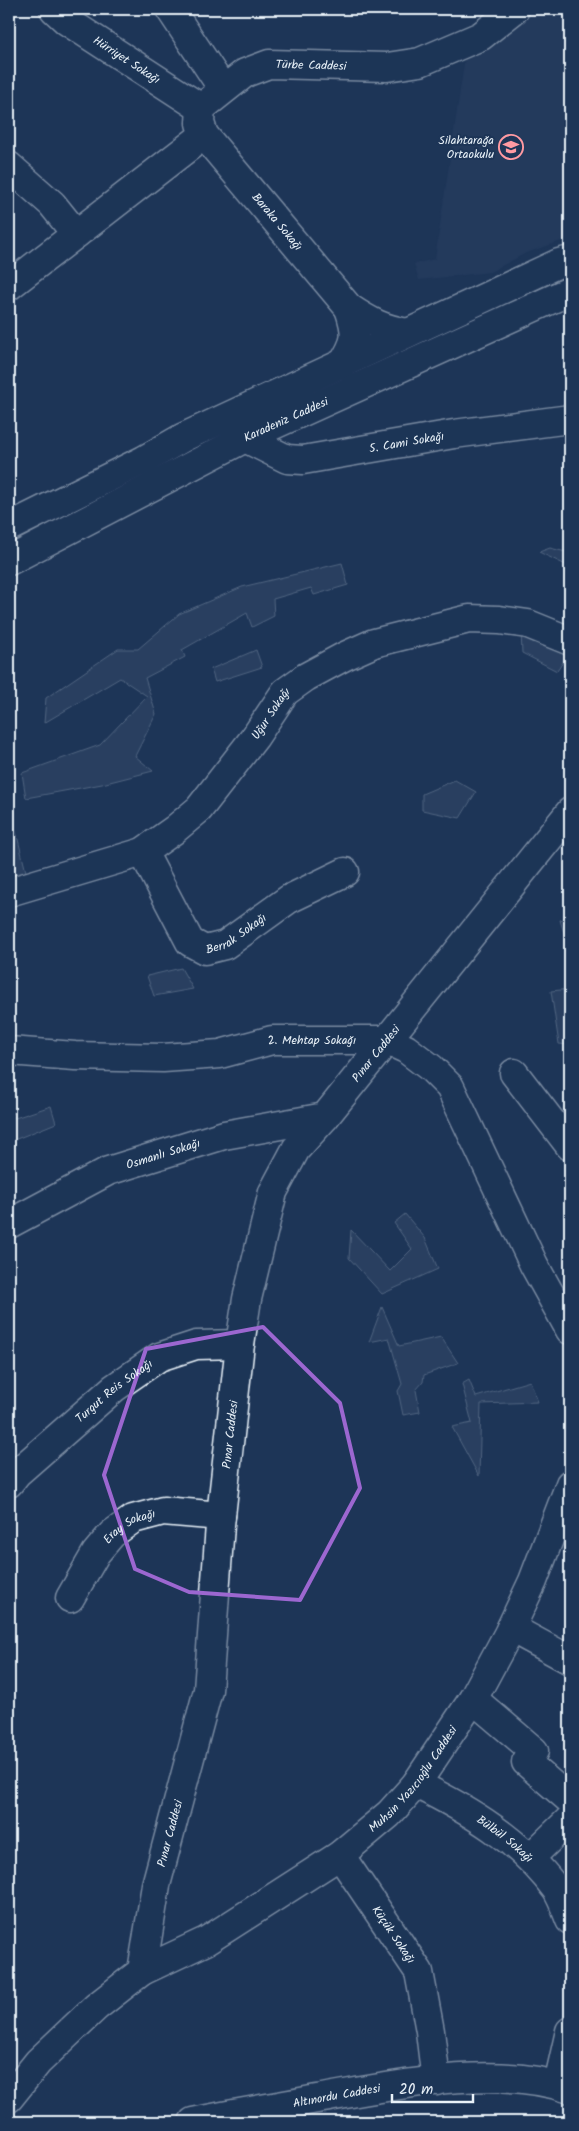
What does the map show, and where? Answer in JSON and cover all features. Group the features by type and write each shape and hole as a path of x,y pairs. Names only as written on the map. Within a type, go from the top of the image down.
{"street":[{"name":"Hürriyet Sokağı","path":"54,9 67,21 201,108"},
{"path":"170,9 223,90"},
{"name":"Türbe Caddesi","path":"201,108 245,73 269,64 387,67 420,62 481,36 515,9"},
{"path":"9,286 204,135 200,123 201,108"},
{"name":"Baraka Sokağı","path":"204,135 349,308 370,322 387,330 408,333"},
{"path":"9,166 52,204 76,234"},
{"path":"9,527 144,460 184,437 408,333 480,302 559,263 570,260"},
{"name":"Karadeniz Caddesi","path":"9,561 245,438 570,291"},
{"name":"Baraka Sokağı","path":"342,365 353,347 356,328 349,308"},
{"name":"5. Cami Sokağı","path":"245,438 287,459 303,460 454,434 570,419"},
{"name":"Uğur Sokağı","path":"9,892 142,852 200,809 255,737 285,692 306,677 374,643 468,619 499,620 528,624 570,641"},
{"name":"Pınar Caddesi","path":"142,1971 156,1885 208,1690 221,1516 240,1344 247,1299 274,1192 296,1149 325,1117 570,812"},
{"name":"Berrak Sokağı","path":"142,852 190,942 205,950 225,945 289,899 345,872"},
{"name":"2. Mehtap Sokağı","path":"9,1051 75,1056 163,1058 220,1054 272,1040 386,1040 406,1049 431,1068 450,1087 534,1265 570,1330"},
{"path":"514,1073 570,1146"},
{"name":"Osmanlı Sokağı","path":"11,1222 108,1170 224,1135 325,1117"},
{"name":"Turgut Reis Sokağı","path":"9,1483 17,1473 114,1388 159,1357 196,1345 240,1344"},
{"name":"Muhsin Yazıcıoğlu Caddesi","path":"142,1971 206,1942 340,1855 389,1814 416,1784 473,1698 511,1628 533,1581 570,1484"},
{"name":"Eray Sokağı","path":"70,1598 96,1553 112,1534 133,1519 163,1511 221,1516"},
{"path":"511,1628 570,1660"},
{"path":"473,1698 534,1751 526,1762 570,1800"},
{"name":"Bülbül Sokağı","path":"416,1784 490,1824 530,1858 557,1890 570,1920"},
{"path":"530,1858 570,1819"},
{"name":"Küçük Sokağı","path":"340,1855 419,1972 430,2031 436,2081"},
{"path":"9,2098 38,2062 96,2007 142,1971"},
{"path":"564,2087 570,2031"},
{"name":"Altınordu Caddesi","path":"200,2121 381,2088 436,2081 482,2077 515,2079 564,2087"}],"highlighted area":[{"path":"263,1327 340,1403 360,1488 300,1600 189,1592 135,1569 104,1475 146,1349"}],"shaded area":[{"name":"Silahtarağa Ortaokulu","path":"536,9 570,9 570,238 526,253 490,272 419,280 414,264 435,259 465,57"},
{"path":"550,548 570,553 570,567 539,552"},
{"path":"342,563 348,585 314,595 311,588 273,599 274,616 252,627 247,613 182,650 185,657 145,678 156,714 135,756 153,771 102,784 26,798 22,773 100,745 147,696 120,678 44,723 46,698 118,649 138,649 179,614 242,587"},
{"path":"521,632 570,652 557,671 522,653"},
{"path":"256,650 262,667 215,682 211,669"},
{"path":"455,780 476,792 460,818 422,810 422,794"},
{"path":"9,803 28,880 9,884"},
{"path":"570,917 570,980 568,946 560,920"},
{"path":"181,968 193,989 154,996 147,976"},
{"path":"570,989 570,1045 559,1044 551,991"},
{"path":"9,1106 15,1118 51,1106 56,1123 9,1142"},
{"path":"405,1214 425,1238 438,1269 382,1294 349,1258 351,1230 390,1271 412,1249 394,1223"},
{"path":"382,1307 399,1346 441,1337 458,1363 424,1375 423,1382 416,1390 420,1412 403,1415 398,1391 402,1384 389,1338 369,1342"},
{"path":"469,1380 476,1397 530,1381 538,1402 481,1404 479,1476 452,1427 472,1423 462,1384"}],"place":[{"name":"Silahtarağa Ortaokulu","path":"511,147"}]}
